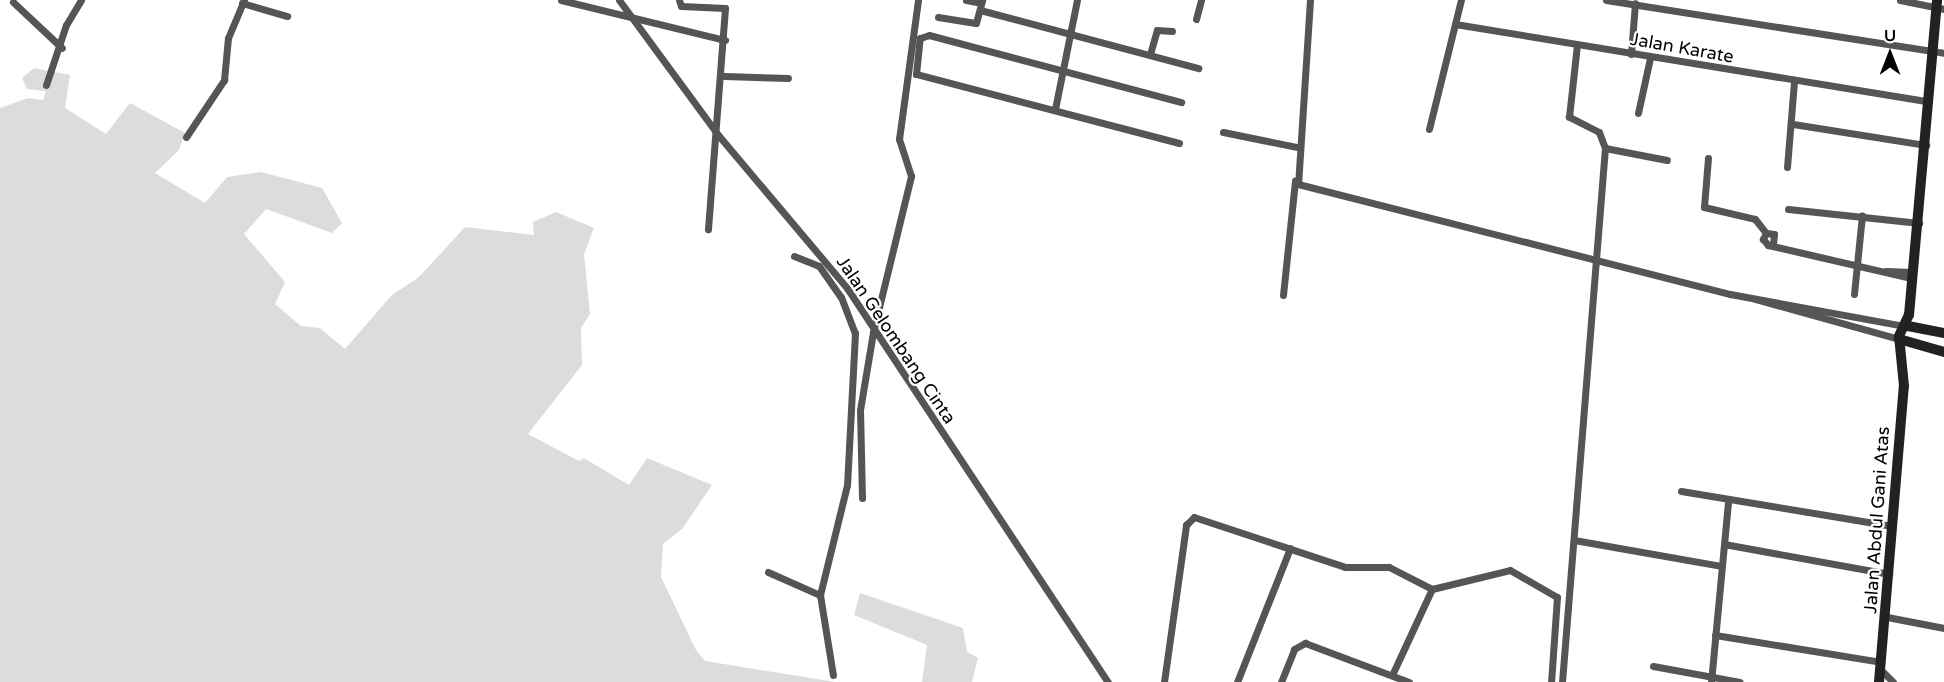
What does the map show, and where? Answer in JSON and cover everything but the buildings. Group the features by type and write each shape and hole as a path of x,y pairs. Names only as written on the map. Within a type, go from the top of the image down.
{"street":[{"path":"46,85 62,48 66,25 81,0"},
{"path":"561,0 725,40"},
{"name":"Jalan Gelombang Cinta","path":"618,0 633,17 719,136 847,288 873,332 1108,682"},
{"path":"679,0 681,6 723,6 724,76 708,229"},
{"path":"862,498 858,439 873,332 911,176 899,139 918,0"},
{"path":"966,0 1198,68"},
{"path":"1196,18 1198,0"},
{"path":"1283,295 1310,0"},
{"path":"1429,129 1461,0"},
{"path":"1606,0 1635,2 1939,52"},
{"path":"1900,0 1939,5 1939,52 1929,102 1919,223 1911,275 1912,323 1922,346"},
{"path":"13,2 62,48"},
{"path":"186,137 224,80 228,38 243,2 287,16"},
{"path":"1055,109 1079,2"},
{"path":"1631,54 1635,2"},
{"path":"938,17 976,23 981,4"},
{"name":"Jalan Karate","path":"1455,24 1650,58 1929,102"},
{"path":"1150,54 1157,30 1172,31"},
{"path":"1179,143 916,74 920,38 929,34 1181,102"},
{"path":"1562,682 1605,148 1599,132 1569,117 1577,44"},
{"path":"1638,113 1650,58"},
{"path":"724,76 788,78"},
{"path":"1787,167 1793,124 1794,81"},
{"path":"1793,124 1926,145"},
{"path":"1223,132 1297,147"},
{"path":"1605,148 1667,160"},
{"path":"1708,158 1704,207 1755,219 1766,233 1763,241 1884,271 1911,275"},
{"path":"1295,179 1597,256 1944,352"},
{"path":"1788,209 1862,215 1919,223"},
{"path":"1854,294 1862,215"},
{"path":"794,256 819,266 842,297 855,333 847,485 820,595 833,675"},
{"path":"1755,299 1912,323 1944,333"},
{"path":"1899,339 1912,323"},
{"name":"Jalan Abdul Gani Atas","path":"1879,682 1887,617 1904,361 1899,339"},
{"path":"1904,361 1908,351 1922,346"},
{"path":"1681,491 1728,503 1892,526"},
{"path":"1712,679 1728,503"},
{"path":"1164,682 1187,521 1203,518 1345,567 1389,567 1432,589 1506,569 1555,594 1551,682"},
{"path":"1574,540 1721,566"},
{"path":"1724,544 1889,574"},
{"path":"1237,682 1290,548"},
{"path":"768,572 820,595"},
{"path":"1392,675 1432,589"},
{"path":"1887,617 1944,627"},
{"path":"1715,635 1881,666 1893,682"},
{"path":"1281,682 1300,644 1409,682"},
{"path":"1653,666 1712,679 1740,682"}],"shaded area":[{"path":"34,68 70,75 65,108 106,134 130,103 185,133 179,150 155,173 205,203 227,177 261,172 322,188 342,223 332,233 266,209 244,234 285,282 275,304 301,326 320,328 345,349 392,295 419,277 465,227 534,235 533,222 556,212 594,228 584,254 590,314 581,328 582,365 528,434 579,461 584,458 629,485 647,458 712,485 682,529 663,544 661,577 696,650 705,661 836,682 0,682 0,108 28,98 43,100 46,91 27,89 22,78"},
{"path":"860,593 963,628 967,652 978,658 972,682 922,682 927,645 854,615"}]}
